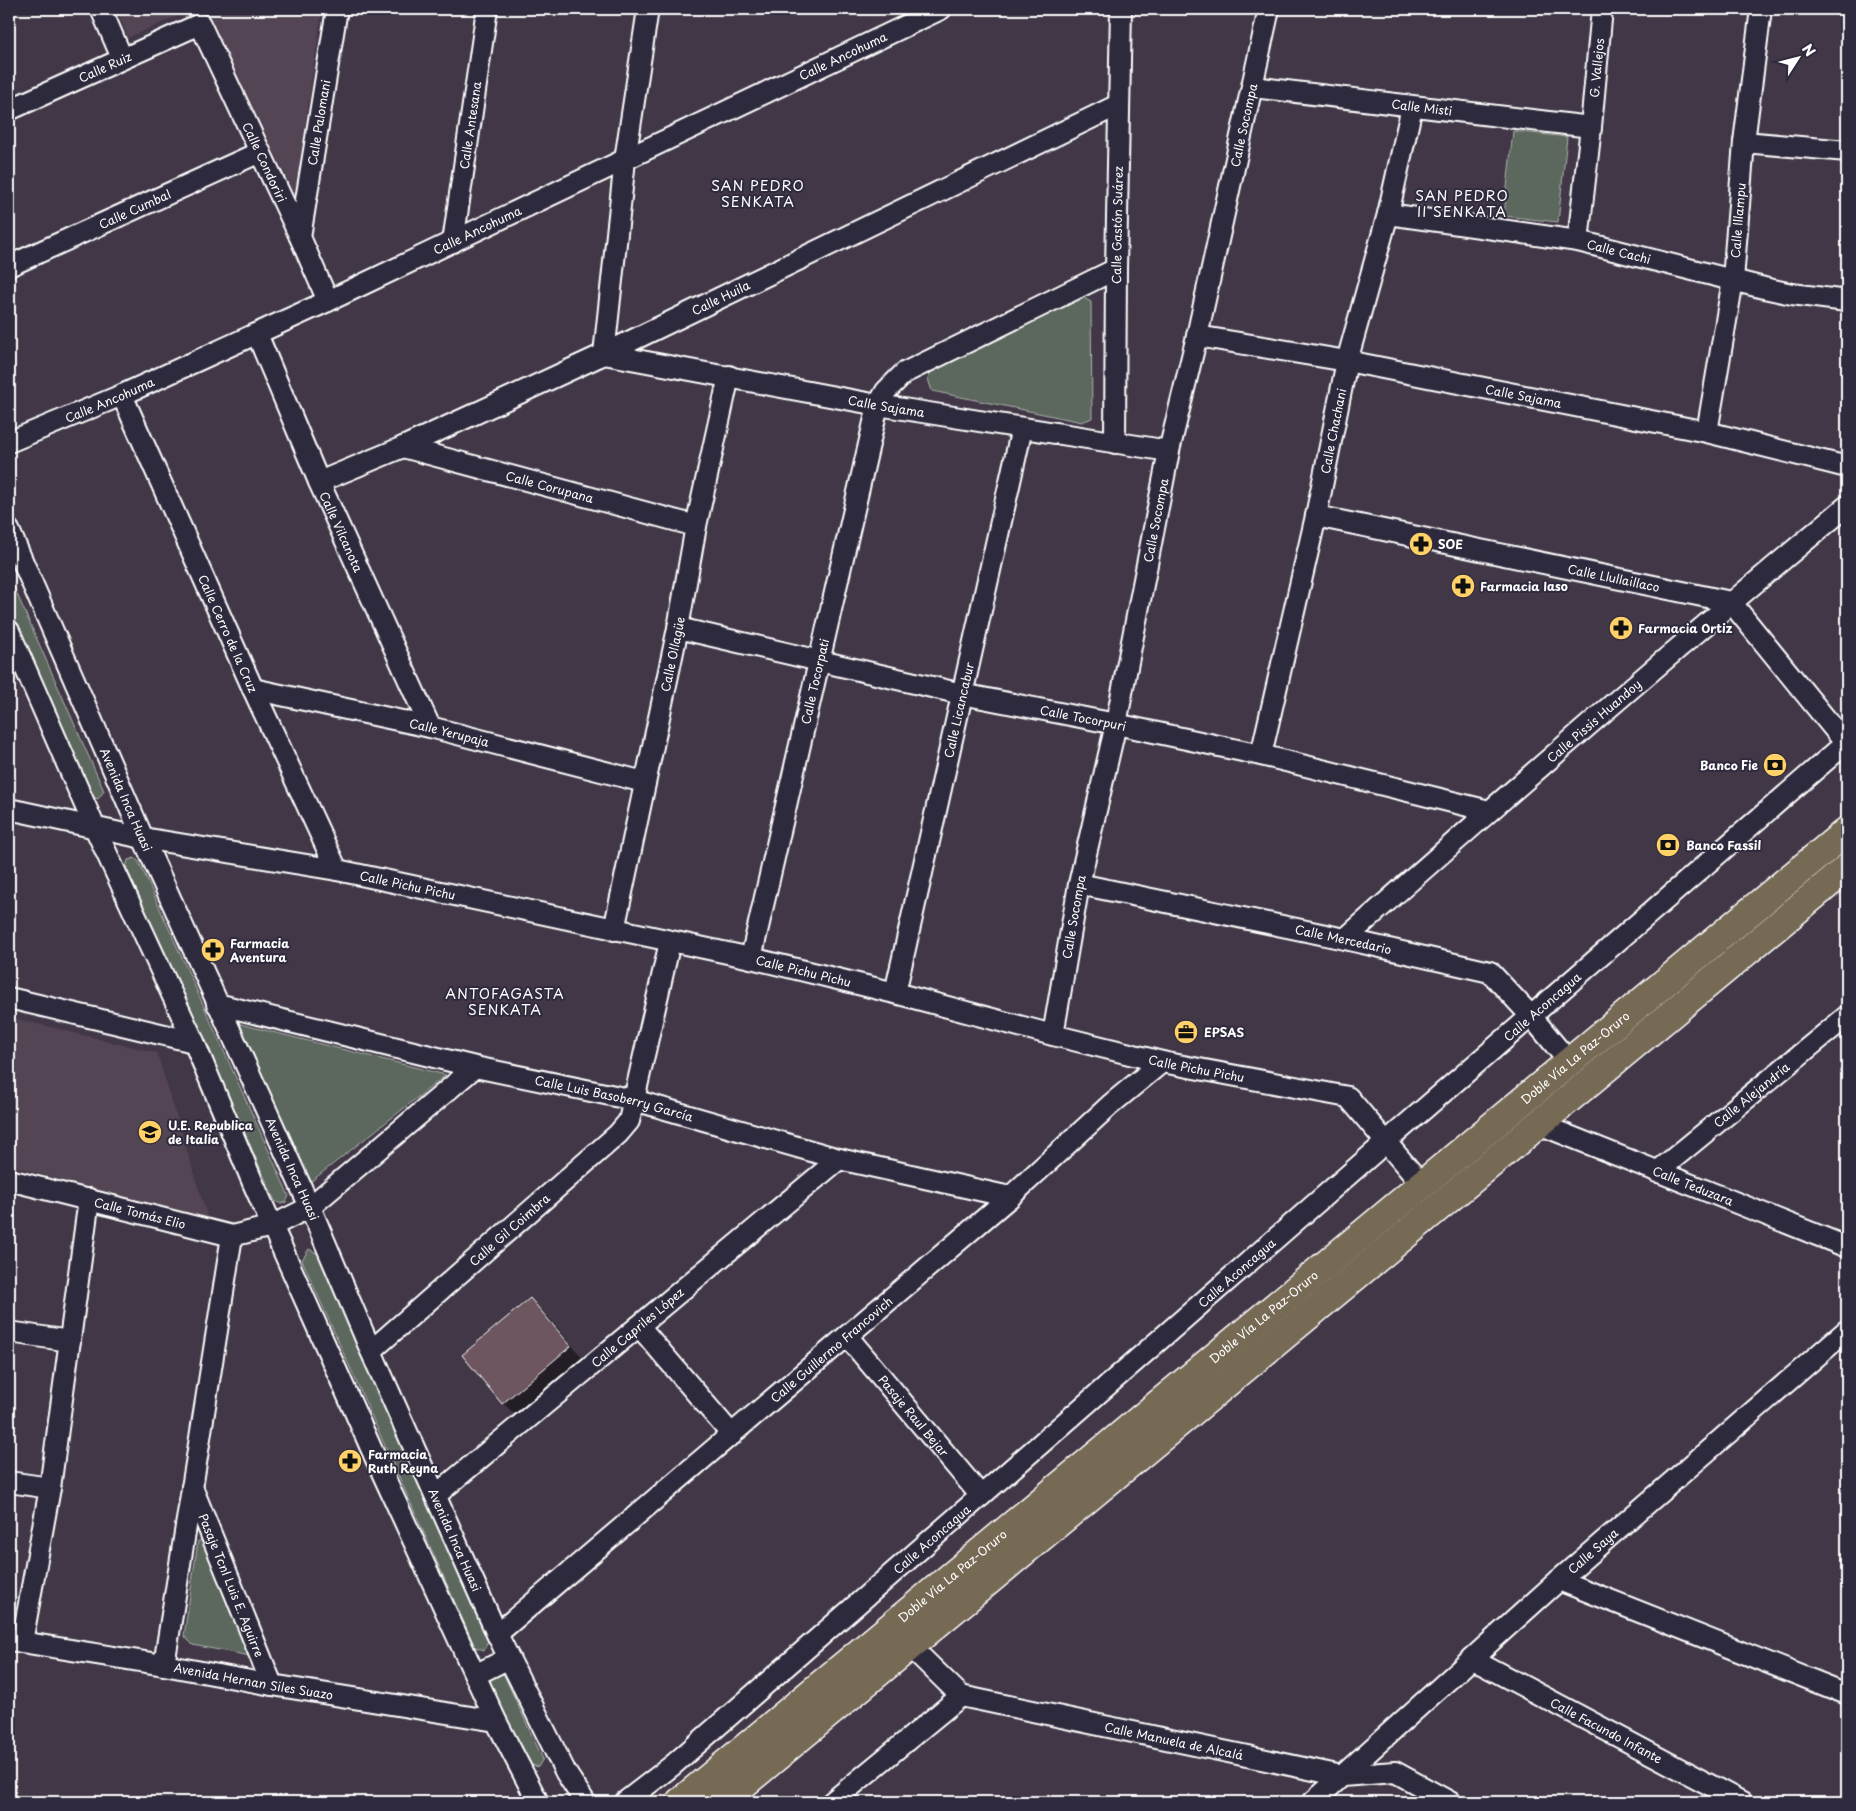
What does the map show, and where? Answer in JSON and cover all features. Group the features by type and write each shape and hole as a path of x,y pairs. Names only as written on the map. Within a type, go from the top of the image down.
{"highway":[{"name":"Doble Vía La Paz-Oruro","path":"680,1802 1423,1186 1847,831"},
{"path":"722,1802 1847,868"}],"street":[{"path":"101,9 122,58"},
{"name":"Calle Palomani","path":"300,237 337,9"},
{"name":"Calle Antesana","path":"453,242 487,9"},
{"path":"604,354 625,160 648,9"},
{"name":"Calle Ancohuma","path":"9,442 122,395 257,334 941,9"},
{"name":"Calle Gastón Suárez","path":"1115,443 1118,105 1121,9"},
{"name":"Calle Socompa","path":"1053,1035 1079,884 1116,724 1169,451 1197,336 1269,9"},
{"name":"G. Vallejos","path":"1578,241 1602,9"},
{"name":"Calle Illampu","path":"1707,432 1733,280 1744,142 1761,9"},
{"name":"Calle Ruiz","path":"9,110 200,24"},
{"name":"Calle Condoriri","path":"200,24 328,301"},
{"name":"Calle Misti","path":"1253,87 1591,127"},
{"name":"Calle Huila","path":"319,482 403,448 604,354 1118,105"},
{"name":"Calle Chachani","path":"1261,755 1316,516 1348,361 1388,214 1412,107"},
{"path":"1744,142 1847,152"},
{"name":"Calle Cumbal","path":"9,266 260,152"},
{"name":"Calle Cachi","path":"1388,214 1578,241 1792,294 1847,302"},
{"path":"878,405 886,391 904,372 1116,270"},
{"name":"Calle Vilcanota","path":"257,334 319,482 430,727"},
{"name":"Calle Sajama","path":"1197,336 1348,361 1707,432 1847,467"},
{"name":"Calle Sajama","path":"604,354 878,405 1169,451"},
{"name":"Calle Ollagüe","path":"614,930 678,628 696,526 729,376"},
{"name":"Calle Cerro de la Cruz","path":"122,395 253,689 337,870"},
{"name":"Calle Tocorpati","path":"751,958 878,405"},
{"name":"Calle Licancabur","path":"895,993 1022,428"},
{"name":"Calle Corupana","path":"403,448 696,526"},
{"name":"Calle Pissis Huandoy","path":"1345,939 1489,811 1731,602 1847,506"},
{"name":"Calle Llullaillaco","path":"1316,516 1731,602"},
{"name":"Avenida Inca Huasi","path":"9,530 143,838 310,1207 371,1351 497,1634 566,1773 585,1802"},
{"path":"1731,602 1847,744"},
{"name":"Calle Tocorpuri","path":"678,628 962,694 1261,755 1489,811"},
{"path":"9,631 95,828 194,1042 272,1226 496,1721 538,1802"},
{"name":"Calle Yerupaja","path":"253,689 430,727 644,782"},
{"name":"Calle Aconcagua","path":"625,1802 673,1764 1531,1016 1847,744"},
{"name":"Calle Pichu Pichu","path":"9,809 143,838 337,870 751,958 1162,1062 1348,1097 1423,1186"},
{"name":"Calle Mercedario","path":"1079,884 1345,939 1490,972 1531,1016 1569,1062"},
{"name":"Calle Gil Coimbra","path":"371,1351 618,1134 628,1121 670,942"},
{"path":"9,998 194,1042"},
{"name":"Calle Luis Basoberry García","path":"217,1004 475,1067 634,1100 839,1159 1010,1197"},
{"name":"Calle Alejandría","path":"1657,1172 1847,1016"},
{"name":"Calle Guillermo Francovich","path":"497,1634 1010,1197 1110,1105 1162,1062"},
{"name":"Calle Tomás Elio","path":"9,1180 232,1236 272,1226 310,1207 475,1067"},
{"name":"Calle Teduzara","path":"1539,1124 1847,1247"},
{"name":"Calle Capriles López","path":"436,1495 839,1159"},
{"path":"15,1641 50,1488 89,1199"},
{"path":"164,1665 232,1236"},
{"path":"639,1326 732,1434"},
{"name":"Calle Saya","path":"1312,1802 1559,1580 1847,1330"},
{"path":"9,1332 70,1341"},
{"name":"Pasaje Raul Bejar","path":"847,1336 981,1496"},
{"path":"9,1482 50,1488"},
{"name":"Pasaje Tcnl Luis E. Aguirre","path":"192,1487 272,1685"},
{"path":"1559,1580 1847,1694"},
{"name":"Avenida Hernan Siles Suazo","path":"15,1641 496,1721"},
{"path":"832,1802 961,1696 910,1646"},
{"path":"475,1675 509,1658"},
{"name":"Calle Facundo Infante","path":"1472,1659 1742,1802"},
{"name":"Calle Manuela de Alcalá","path":"961,1696 1342,1776 1395,1772 1450,1802"}],"shaded area":[{"path":"116,9 193,9 128,38"},
{"path":"206,9 322,9 295,196"},
{"path":"1513,131 1567,137 1558,222 1504,216"},
{"path":"1082,297 1091,302 1092,418 1082,422 932,391 928,379 931,370"},
{"path":"9,576 104,791 98,799 91,796 9,614"},
{"path":"135,858 139,862 289,1196 286,1202 281,1204 275,1201 126,867 128,860"},
{"path":"9,1017 157,1053 209,1222 9,1165"},
{"path":"240,1024 446,1075 309,1183"},
{"path":"309,1249 318,1254 488,1641 484,1650 475,1647 302,1260"},
{"path":"206,1540 250,1656 193,1645 184,1636 198,1541"},
{"path":"494,1671 504,1675 543,1759 538,1767 529,1764 490,1683"}],"building":[{"path":"530,1298 571,1346 502,1404 462,1355"}],"place":[{"name":"SOE","path":"1421,544"},
{"name":"Farmacia Iaso","path":"1463,586"},
{"name":"Farmacia Ortiz","path":"1621,628"},
{"name":"Banco Fie","path":"1775,765"},
{"name":"Banco Fassil","path":"1668,845"},
{"name":"Farmacia Aventura","path":"213,950"},
{"name":"EPSAS","path":"1186,1032"},
{"name":"U.E. Republica de Italia","path":"150,1132"},
{"name":"Farmacia Ruth Reyna","path":"350,1461"}],"district":[{"name":"SAN PEDRO SENKATA","path":"758,194"},
{"name":"SAN PEDRO II SENKATA","path":"1462,204"},
{"name":"ANTOFAGASTA SENKATA","path":"505,1002"}]}
